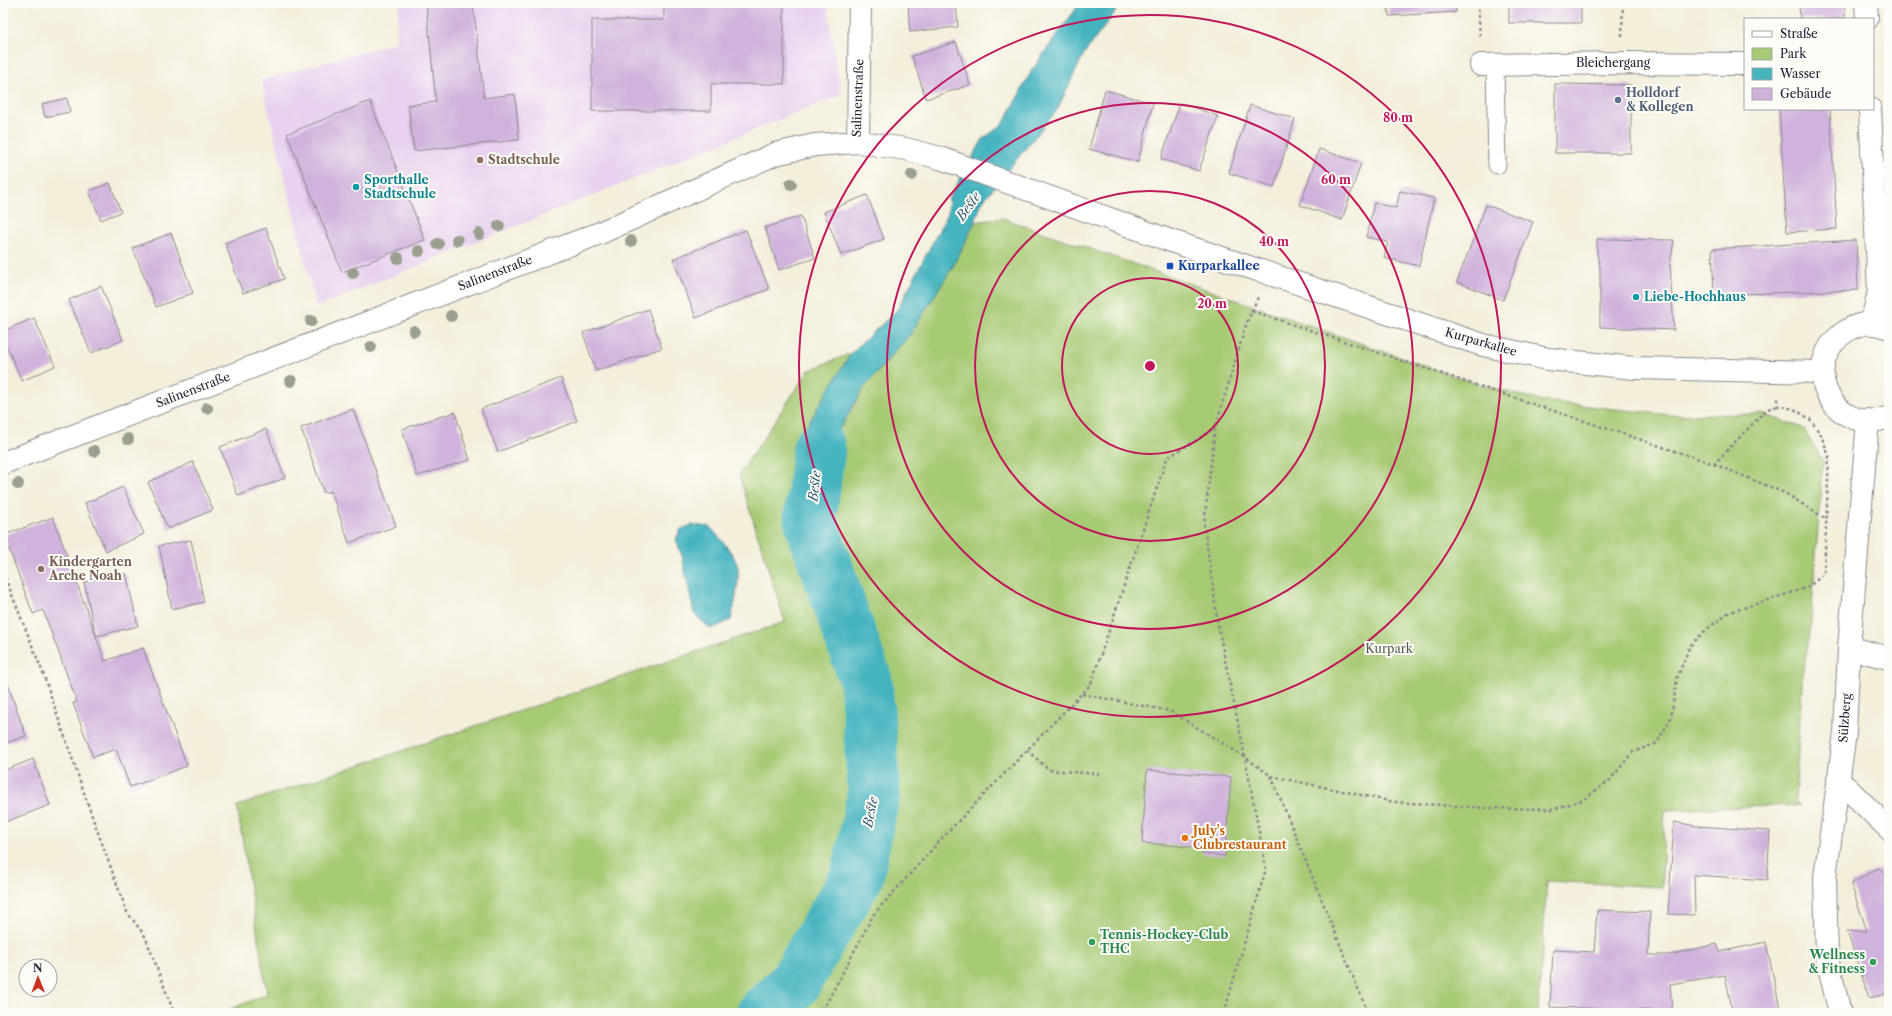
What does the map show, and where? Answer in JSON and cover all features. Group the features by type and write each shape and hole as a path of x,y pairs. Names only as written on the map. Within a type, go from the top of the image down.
{"street":[{"name":"Salinenstraße","path":"3,463 600,233 775,154 815,145 858,142 860,3"},
{"path":"1866,3 1866,18"},
{"name":"Bleichergang","path":"1488,65 1622,63 1744,64"},
{"path":"1867,323 1873,316 1879,291 1870,110"},
{"name":"Kurparkallee","path":"858,142 906,149 940,158 1038,194 1483,345 1548,359 1634,368 1822,372"},
{"path":"1889,328 1883,325 1867,323 1852,327 1839,335 1829,347 1823,362 1822,372 1827,393 1836,407 1849,416 1868,420 1881,420 1889,417"},
{"name":"Sülzberg","path":"1840,1013 1826,958 1825,877 1845,733 1849,648 1868,420"},
{"path":"1849,648 1889,658"},
{"path":"1838,779 1889,829"}],"lane":[{"path":"1488,65 1497,165"}],"path":[{"path":"1478,3 1488,65"},
{"path":"1622,63 1623,3"},
{"path":"1224,1013 1266,869 1219,631 1204,524 1215,428 1246,322 1268,273"},
{"path":"1252,311 1714,464 1785,493 1826,519"},
{"path":"1778,371 1778,406"},
{"path":"1082,694 1170,711 1245,757 1272,776 1394,802 1485,808 1554,809 1583,800 1610,780 1634,752 1657,743 1671,718 1677,678 1690,646 1707,629 1728,613 1808,587 1824,574 1829,456 1821,435 1810,419 1794,409 1778,406 1767,409 1714,464"},
{"path":"816,1013 826,1004 874,914 945,835 1090,684 1167,458 1215,428"},
{"path":"3,572 43,673 89,809 127,912 145,936 174,1013"},
{"path":"1027,750 1049,770 1099,774"},
{"path":"1272,776 1368,1013"}],"shaded area":[{"name":"Stadtschule","path":"400,3 827,3 841,95 316,307 261,80 395,43"}],"green space":[{"name":"Kurpark","path":"1002,218 1471,382 1541,401 1671,415 1762,414 1803,428 1823,461 1810,634 1803,669 1795,801 1800,805 1665,810 1662,887 1547,881 1538,1013 221,1013 267,994 237,806 785,622 739,475 808,371 851,353 808,424 811,520 825,453 864,388 911,333 952,268 975,222"}],"water":[{"path":"1080,3 1122,3 1084,54 1057,110 982,202 975,222 952,268 911,333 864,388 825,453 810,520 789,503 791,467 808,424 851,353 897,310 948,213 949,198 983,139 1004,123 1032,70"},
{"path":"692,525 710,527 722,540 734,557 738,568 737,587 731,620 711,629 694,614 682,556 676,539 681,529"}],"building":[{"path":"426,3 473,3 484,98 515,94 519,140 414,151 408,105 436,102"},
{"path":"664,3 784,3 784,84 711,84 711,111 592,111 592,20 664,20"},
{"path":"908,3 956,3 958,27 910,32"},
{"path":"1388,3 1456,3 1456,12 1389,16"},
{"path":"1509,3 1581,3 1581,23 1509,23"},
{"path":"1799,3 1845,3 1845,18 1800,18"},
{"path":"956,42 970,85 926,99 912,56"},
{"path":"1555,84 1631,85 1631,153 1555,153"},
{"path":"1105,90 1153,103 1138,162 1089,149"},
{"path":"67,98 70,112 45,117 42,104"},
{"name":"Sporthalle Stadtschule","path":"370,101 425,240 342,272 287,134"},
{"path":"1180,103 1218,116 1199,171 1161,159"},
{"path":"1250,105 1295,119 1274,187 1229,173"},
{"path":"1779,110 1830,110 1837,229 1787,232"},
{"path":"1319,149 1361,163 1342,220 1300,205"},
{"path":"110,183 121,212 101,220 89,191"},
{"path":"1400,191 1434,198 1419,266 1384,258 1388,242 1366,237 1374,203 1396,208"},
{"path":"867,195 884,239 841,255 824,212"},
{"path":"1486,205 1533,222 1503,300 1457,282"},
{"path":"801,216 815,258 779,270 765,228"},
{"path":"266,228 284,279 243,293 225,243"},
{"path":"746,230 769,289 696,318 673,259"},
{"path":"171,233 193,293 156,307 133,248"},
{"name":"Liebe-Hochhaus","path":"1597,239 1674,240 1670,265 1674,330 1600,327 1600,267 1597,254"},
{"path":"1856,240 1858,290 1714,295 1712,249"},
{"path":"101,286 123,340 91,353 69,300"},
{"path":"648,309 662,348 596,371 583,333"},
{"path":"34,318 55,366 22,381 3,338 3,331"},
{"path":"561,378 577,421 498,452 481,409"},
{"path":"353,409 396,526 349,543 331,491 324,493 301,428"},
{"path":"455,412 470,460 417,476 402,429"},
{"path":"266,429 285,478 238,496 220,447"},
{"path":"193,462 213,510 168,529 148,482"},
{"path":"123,487 144,534 106,551 85,503"},
{"path":"53,517 105,661 143,648 187,766 130,787 116,749 93,757 73,703 77,702 43,610 33,614 4,535"},
{"path":"191,540 204,602 172,609 159,546"},
{"path":"126,573 138,626 96,636 84,582"},
{"path":"3,671 26,736 3,744"},
{"path":"33,759 50,805 5,822 3,816 3,771"},
{"path":"1147,770 1231,777 1225,856 1202,854 1203,848 1142,843"},
{"path":"1674,822 1697,826 1770,831 1767,880 1694,875 1695,915 1668,914"},
{"path":"1878,868 1889,874 1889,993 1869,998 1847,931 1867,931 1851,884"},
{"path":"1597,910 1650,912 1648,955 1669,955 1717,944 1720,952 1766,942 1781,1013 1733,1013 1725,975 1670,984 1672,1011 1550,1007 1553,950 1594,952"}],"waterway":[{"name":"Beste","path":"763,1013 793,985 857,877 874,792 866,681 810,520 819,448"}],"place":[{"name":"Holldorf & Kollegen","path":"1618,100"},
{"name":"Stadtschule","path":"480,160"},
{"name":"Sporthalle Stadtschule","path":"356,187"},
{"name":"Kurparkallee","path":"1170,266"},
{"name":"Liebe-Hochhaus","path":"1636,297"},
{"name":"Kindergarten Arche Noah","path":"41,569"},
{"name":"July's Clubrestaurant","path":"1185,838"},
{"name":"Tennis-Hockey-Club THC","path":"1092,942"},
{"name":"Wellness & Fitness","path":"1873,962"}]}
